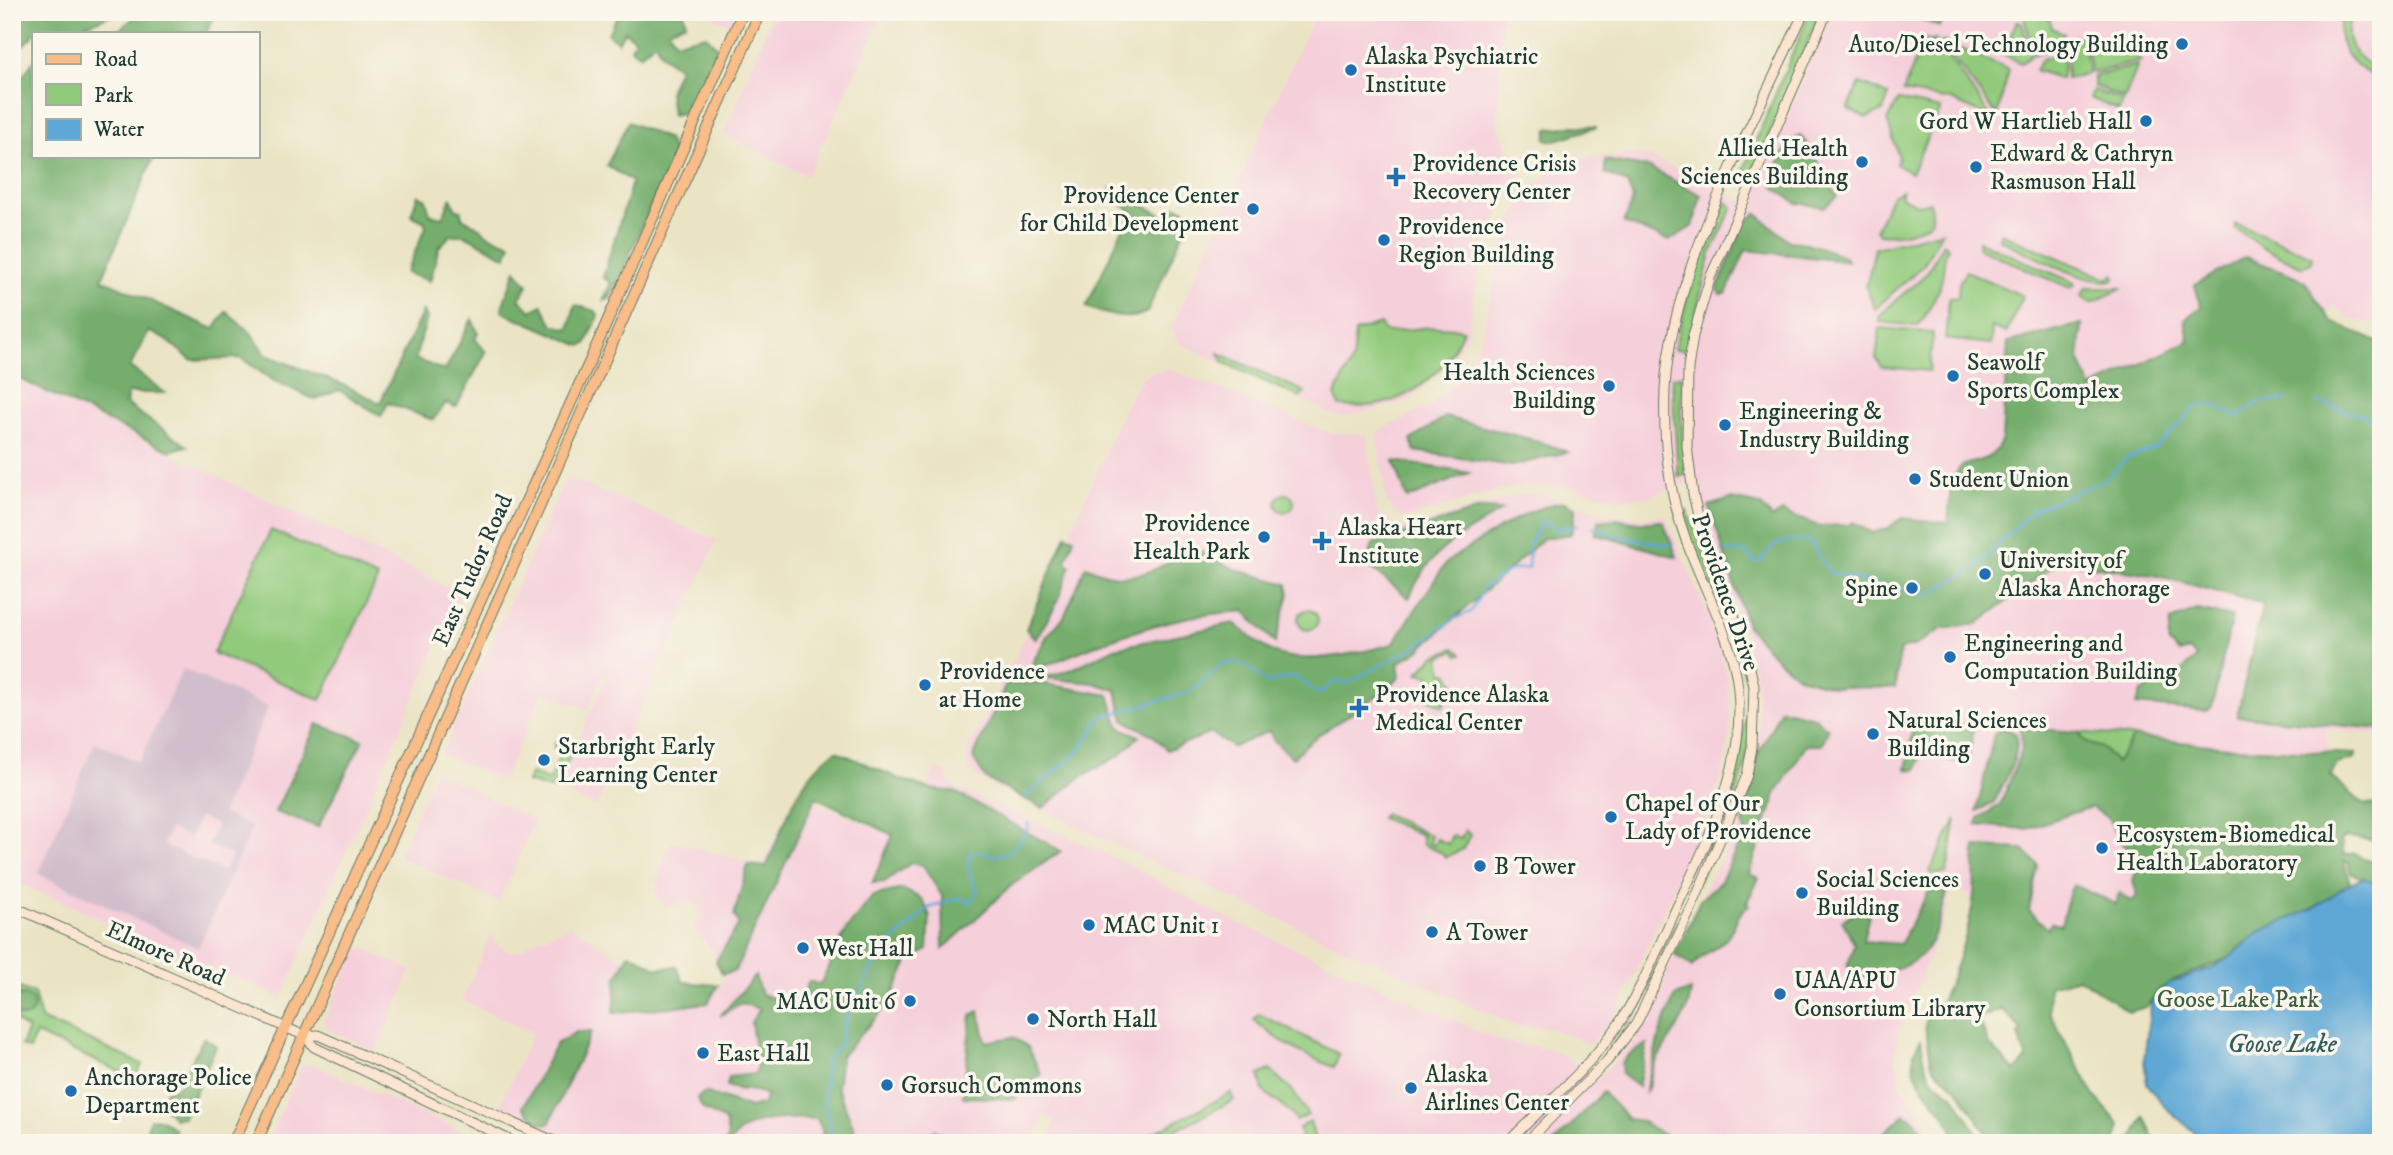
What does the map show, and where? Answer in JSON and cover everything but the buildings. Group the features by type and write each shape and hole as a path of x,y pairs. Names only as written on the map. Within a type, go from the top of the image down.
{"main road":[{"name":"East Tudor Road","path":"233,1143 743,12"},
{"name":"East Tudor Road","path":"256,1143 760,12"},
{"name":"Providence Drive","path":"1507,1143 1588,1063 1625,1014 1716,819 1733,768 1738,732 1738,687 1726,635 1686,541 1678,512 1667,454 1665,389 1672,332 1687,279 1727,182 1804,12"},
{"name":"Providence Drive","path":"1526,1143 1615,1052 1636,1024 1692,907 1747,775 1753,735 1754,686 1745,646 1699,520 1693,494 1686,423 1688,368 1693,336 1710,278 1828,12"},
{"name":"Elmore Road","path":"12,906 287,1028 304,1036 314,1047 516,1143"},
{"name":"Elmore Road","path":"304,1036 318,1035 558,1143"}],"shaded area":[{"path":"702,12 736,12 730,25"},
{"path":"774,12 884,12 807,176 724,134"},
{"path":"1316,12 1502,12 1498,125 1521,179 1506,198 1484,247 1466,340 1410,401 1341,418 1180,344 1171,329"},
{"name":"University of Alaska Anchorage","path":"1833,12 2381,12 2381,325 2352,320 2333,305 2322,331 2381,602 2381,735 2325,730 2347,837 2162,878 2077,942 1951,887 1945,917 1898,1034 1895,1053 1900,1085 1938,1143 1045,1143 1055,1122 1044,1115 1031,1143 571,1143 498,1109 533,1033 462,1000 491,935 501,948 516,953 534,941 571,926 632,965 719,989 727,971 694,928 702,918 701,908 689,900 665,907 657,895 658,878 669,844 674,842 763,866 796,793 903,841 935,770 945,771 949,781 959,789 1130,865 1204,907 1503,1042 1549,1049 1565,1055 1596,1081 1636,1038 1658,1003 1668,969 1707,884 1730,843 1751,776 1759,727 1756,678 1745,635 1709,532 1697,480 1650,496 1622,499 1569,487 1525,485 1489,493 1409,518 1397,515 1387,504 1377,437 1380,430 1430,406 1452,387 1469,365 1481,340 1507,225 1528,192 1549,174 1583,158 1633,154 1656,159 1747,204"},
{"name":"Providence Alaska Medical Center","path":"1170,369 1330,433 1366,434 1377,510 1381,517 1400,527 1408,529 1520,494 1546,495 1608,515 1639,518 1665,515 1715,631 1728,681 1731,726 1722,778 1667,904 1617,1012 1590,1045 1553,1029 1516,1026 1141,857 974,776 966,762 969,746 1018,653 1130,396 1145,375"},
{"path":"12,377 460,593 282,998 12,880"},
{"path":"566,477 717,540 648,693 604,673 588,710 543,692 503,780 441,755"},
{"path":"183,669 268,707 222,813 252,827 198,948 38,874 95,742 139,762","holes":["199,817 217,825 208,845 232,855 224,872 163,845 170,829 190,837"]},
{"path":"607,676 647,694 596,807 556,789"},
{"path":"435,772 535,820 499,902 398,856"},
{"path":"357,946 412,970 376,1051 328,1030 324,1021"},
{"path":"302,1065 314,1065 487,1143 267,1143"}],"green space":[{"path":"12,12 116,12 76,27 54,32 32,32 32,38 12,54"},
{"path":"141,12 217,12 207,32 110,32 120,29"},
{"path":"619,12 684,12 686,23 668,30 676,42 706,35 717,47 687,112 672,115 669,92 679,68 662,55 655,42 640,55 631,49 635,40 625,31 618,42 608,34"},
{"path":"1810,12 1816,20 1802,60 1753,170 1746,173 1744,169"},
{"path":"1906,12 1947,12 1939,27"},
{"path":"2023,12 2034,12 2050,19 2052,28 2064,33 2056,47 2033,55"},
{"path":"2344,12 2353,12 2348,31 2352,48 2364,61 2381,71 2381,80 2361,69 2346,54 2340,35"},
{"path":"2017,21 2022,23 2030,56 2021,63 2001,54"},
{"path":"2075,36 2083,39 2089,73 2066,79 2067,62 2063,50 2065,44 2074,44"},
{"path":"1924,39 1931,42 1935,39 1992,118 1951,100 1903,92"},
{"path":"2090,40 2138,57 2141,61 2092,73 2087,47"},
{"path":"1943,41 2009,70 1997,115 1941,43"},
{"path":"2059,53 2064,64 2061,79 2035,70 2042,59"},
{"path":"32,63 32,158 153,158 102,279 214,329 226,312 251,333 266,355 346,386 380,403 423,311 427,318 415,359 445,371 472,319 478,333 475,339 486,352 456,407 446,403 433,420 388,403 381,416 339,390 316,400 272,380 241,358 191,360 168,341 149,331 130,367 165,393 128,393 126,404 187,446 170,451 12,375 12,195 22,168 12,143 12,99 16,85"},
{"path":"2138,65 2125,98 2094,86 2094,76"},
{"path":"1860,83 1889,95 1883,111 1866,118 1848,109"},
{"path":"2093,90 2124,100 2119,111 2090,98"},
{"path":"1899,100 1941,109 1911,173 1896,164 1899,157 1887,120"},
{"path":"628,122 668,139 674,154 610,299 603,301 611,283 603,277 632,182 607,165"},
{"path":"1597,127 1553,141 1546,139 1548,129"},
{"path":"1800,136 1811,149 1837,196 1825,207 1796,203 1773,186 1781,158"},
{"path":"1605,160 1650,168 1701,195 1693,226 1669,241 1624,223 1633,199 1627,183 1605,173"},
{"path":"1111,188 1164,216 1177,206 1192,213 1147,312 1132,317 1116,316 1086,307 1131,211 1109,195"},
{"path":"1902,190 1900,196 1919,205 1930,202 1932,220 1922,228 1907,232 1879,234 1876,229 1892,195"},
{"path":"418,195 426,199 430,215 443,217 451,198 455,208 462,211 462,218 488,235 511,244 506,257 465,235 451,235 439,247 430,281 406,273 426,227 425,222 411,215"},
{"path":"1726,202 1733,207 1711,253 1686,350 1674,349 1691,283"},
{"path":"1756,213 1789,241 1807,243 1845,256 1847,261 1746,250 1726,294 1720,294 1717,289 1743,226"},
{"path":"2235,223 2312,256 2311,263 2302,267 2265,249 2235,228"},
{"path":"1942,231 1924,264 1875,309 1866,287 1875,248"},
{"path":"2001,233 2108,279 2114,274 2115,279 2105,281 2092,279 2058,267 1999,239"},
{"path":"1979,241 2075,285 2070,288 1978,248"},
{"path":"1943,243 1948,247 1942,280 1921,322 1917,326 1880,322 1879,317 1884,311 1927,273"},
{"path":"2245,257 2298,277 2306,283 2331,321 2381,344 2381,729 2237,716 2263,604 2159,576 2060,561 1977,624 1942,629 1914,646 1900,649 1895,688 1835,687 1799,677 1777,659 1748,628 1709,506 1731,499 1760,505 1773,518 1782,512 1819,526 1849,525 1853,522 1872,533 1888,528 1902,518 1948,523 1952,475 1956,475 1964,465 1990,455 2002,439 2008,342 2082,324 2079,359 2091,388 2189,341 2185,319 2201,307 2195,285"},
{"path":"516,270 528,285 519,299 531,311 542,305 553,325 569,329 575,305 596,311 598,317 586,344 581,346 503,312 502,307"},
{"path":"1966,271 2023,296 2006,333 1992,327 1991,344 1945,339 1949,297 1958,298 1959,283"},
{"path":"2086,288 2123,288 2091,303 2081,297"},
{"path":"1380,324 1384,331 1389,332 1435,327 1463,330 1442,365 1414,390 1379,404 1339,406 1335,395 1352,361 1355,332"},
{"path":"1880,328 1933,333 1929,371 1882,367 1876,358"},
{"path":"1219,353 1305,392 1299,397 1224,363"},
{"path":"1682,376 1681,418 1685,475 1678,477 1672,377"},
{"path":"1445,417 1541,442 1568,452 1512,466 1415,451 1411,440"},
{"path":"1394,461 1469,473 1407,499"},
{"path":"1285,494 1291,497 1294,503 1291,509 1285,512 1279,509 1276,503 1279,497"},
{"path":"1564,502 1576,508 1571,534 1544,538 1418,651 1398,663 1400,677 1318,736 1293,758 1274,741 1269,731 1233,747 1211,733 1167,750 1153,735 1124,720 1116,690 1094,683 1043,678 1070,670 1115,648 1234,623 1269,650 1296,658 1330,657 1393,644 1452,558 1520,517"},
{"path":"1480,509 1502,510 1436,555 1409,598 1367,565 1373,544"},
{"path":"1687,511 1738,641 1747,684 1732,631 1698,562 1683,517"},
{"path":"1615,519 1639,523 1663,521 1677,557 1595,534 1599,521"},
{"path":"271,530 378,578 321,700 213,653"},
{"path":"1066,535 1074,538 1066,561 1070,566 1058,601 1036,639 1026,629"},
{"path":"1194,548 1234,569 1287,584 1289,594 1275,643 1244,611 1207,615 1185,618 1127,634 1033,671 1031,666 1047,636 1064,617 1086,566 1116,576 1142,574"},
{"path":"1308,610 1315,613 1318,620 1315,627 1308,630 1301,627 1298,620 1301,613"},
{"path":"2197,610 2232,617 2212,707 2206,711 2136,705 2141,692 2177,676 2197,657 2189,650 2179,653 2168,642 2170,621"},
{"path":"1455,648 1462,654 1458,655 1455,650 1440,657 1443,672 1447,672 1454,682 1443,706 1423,697 1430,676 1418,673 1434,656"},
{"path":"1039,683 1109,695 1119,727 1139,736 1119,756 1082,776 1043,808 986,779 973,758 1006,684"},
{"path":"1781,709 1814,717 1828,729 1822,745 1806,745 1776,794 1749,874 1759,878 1747,902 1749,905 1727,937 1692,967 1675,955 1700,900 1721,881 1745,832 1742,816 1754,783 1753,764"},
{"path":"1748,716 1748,755 1742,777 1715,845 1698,881 1690,890 1736,780 1745,719"},
{"path":"1915,716 1974,726 1968,765 1922,754 1916,770 1906,769"},
{"path":"317,724 363,740 318,827 275,812"},
{"path":"2003,727 2016,734 2014,760 1994,803 1977,811 1994,734"},
{"path":"2021,728 2078,732 2087,743 2103,748 2116,763 2134,737 2238,748 2356,754 2355,759 2337,764 2331,776 2363,804 2378,805 2381,845 2378,841 2347,837 2341,840 2344,855 2355,853 2363,859 2381,863 2381,886 2351,873 2348,862 2344,861 2350,883 2314,908 2259,932 2229,958 2176,979 2159,990 2146,1007 2129,1012 2079,978 2049,986 2049,1012 2094,1095 2120,1125 2115,1143 1993,1143 1958,1090 1932,1066 1925,1026 1930,1005 1940,1004 1946,991 1965,937 1974,895 1976,847 2023,849 2038,865 2029,911 2048,929 2051,923 2061,925 2070,890 2074,885 2116,904 2120,893 2131,901 2138,896 2133,882 2137,867 2108,818 2091,807 2026,829 1977,825 1979,818 2000,805 2022,749","holes":["2001,1009 2021,1029 2018,1035 2027,1059 2015,1071 1988,1043 1979,1019"]},
{"path":"2078,732 2134,737 2116,763 2103,748 2087,743"},
{"path":"557,740 574,747 555,790 527,782 531,773 549,781 562,751 554,747"},
{"path":"836,751 902,780 930,789 955,792 1061,851 1012,885 943,949 942,896 923,866 911,863 884,882 872,883 893,835 816,797 735,971 722,974 716,961 739,924 734,915 748,865 766,867 801,788 811,774"},
{"path":"1384,813 1431,836 1429,843 1434,845 1437,839 1448,844 1452,835 1461,839 1465,830 1470,835 1463,849 1445,858 1442,853 1422,844 1422,835 1381,818"},
{"path":"1956,819 1947,873 1933,875 1930,871"},
{"path":"902,889 922,899 930,916 928,950 909,960 889,1003 841,1056 837,1087 860,1143 823,1143 822,1129 817,1119 794,1118 758,1123 737,1134 730,1143 725,1143 728,1136 725,1121 703,1109 697,1098 705,1092 750,1108 763,1104 767,1095 727,1086 729,1077 755,1074 759,1058 756,1056 751,1022 760,1009 741,1003 720,1016 755,976 761,994 798,1007 809,981 820,985 846,930 873,896"},
{"path":"1929,891 1947,893 1931,942 1924,952 1903,967 1866,977 1847,966 1855,945 1842,920 1871,905 1863,941 1900,944"},
{"path":"1677,917 1641,1006 1606,1056 1639,1007"},
{"path":"630,953 657,968 677,967 683,982 718,985 708,1003 614,1013 617,977"},
{"path":"19,988 34,993 41,1019 142,1064 136,1079 36,1034 29,1049 21,1046 28,1029 15,1019 12,1006 12,993"},
{"path":"1691,990 1686,1012 1657,1061 1645,1092 1660,1033 1675,996"},
{"path":"23,995 31,998 34,1006 31,1014 23,1017 15,1014 12,1006 15,998"},
{"path":"979,1011 986,1042 1013,1037 1028,1047 1041,1074 1022,1089 1015,1099 963,1097 971,1015"},
{"path":"1259,1014 1339,1054 1334,1067 1282,1042 1254,1020"},
{"path":"576,1032 591,1032 549,1124 539,1123 523,1107 556,1044"},
{"path":"204,1037 216,1046 184,1117 174,1118 165,1108 165,1091 177,1088"},
{"path":"1921,1040 1926,1068 1934,1081 1954,1096 1983,1143 1958,1143 1945,1116 1923,1088 1913,1060"},
{"path":"1647,1044 1638,1087 1622,1075 1621,1063"},
{"path":"1270,1070 1292,1090 1308,1115 1296,1121 1289,1111 1263,1091 1259,1075"},
{"path":"1603,1092 1628,1119 1641,1121 1677,1143 1554,1143"},
{"path":"1231,1093 1234,1100 1149,1143 1134,1143"},
{"path":"1905,1114 1915,1121 1933,1143 1876,1140"},
{"path":"2144,1116 2156,1143 2130,1143"},
{"path":"150,1119 160,1119 175,1129 169,1143 143,1143"},
{"path":"1310,1121 1316,1143 1302,1143 1299,1128"},
{"path":"935,1130 942,1134 941,1143 918,1143"}],"water":[{"name":"Goose Lake","path":"2364,878 2381,886 2381,1143 2207,1143 2165,1107 2147,1083 2144,1060 2151,1003 2167,984 2211,968 2229,958 2259,932 2314,908 2350,883"}],"waterway":[{"path":"1727,551 1748,553 1754,562 1761,561 1771,548 1781,542 1810,541 1829,572 1886,587 1929,594 1977,567 2033,510 2105,480 2126,459 2156,448 2198,405 2214,405 2238,417 2259,402 2286,400"},
{"path":"2316,402 2381,421"},
{"path":"1025,797 1079,751 1101,717 1190,692 1222,664 1237,662 1245,665 1268,683 1294,676 1319,694 1337,680 1346,684 1412,649 1456,618 1471,612 1484,588 1510,570 1528,568 1529,543 1541,523 1549,523 1557,530 1578,525"},
{"path":"1592,527 1625,538 1671,545"},
{"path":"835,1143 824,1102 826,1061 840,1043 847,1016 880,953 929,908 957,898 970,903 977,891 968,867 972,851 993,856 1010,853 1028,829 1028,823"}],"place":[{"name":"Auto/Diesel Technology Building","path":"2182,44"},
{"name":"Alaska Psychiatric Institute","path":"1351,70"},
{"name":"Gord W Hartlieb Hall","path":"2146,121"},
{"name":"Allied Health Sciences Building","path":"1862,162"},
{"name":"Edward & Cathryn Rasmuson Hall","path":"1976,167"},
{"name":"Providence Crisis Recovery Center","path":"1396,177"},
{"name":"Providence Center for Child Development","path":"1253,209"},
{"name":"Providence Region Building","path":"1384,240"},
{"name":"Seawolf Sports Complex","path":"1953,376"},
{"name":"Health Sciences Building","path":"1609,386"},
{"name":"Engineering & Industry Building","path":"1725,425"},
{"name":"Student Union","path":"1915,479"},
{"name":"Providence Health Park","path":"1264,537"},
{"name":"Alaska Heart Institute","path":"1322,541"},
{"name":"University of Alaska Anchorage","path":"1985,574"},
{"name":"Spine","path":"1912,588"},
{"name":"Engineering and Computation Building","path":"1950,657"},
{"name":"Providence at Home","path":"925,685"},
{"name":"Providence Alaska Medical Center","path":"1359,708"},
{"name":"Natural Sciences Building","path":"1873,734"},
{"name":"Starbright Early Learning Center","path":"544,760"},
{"name":"Chapel of Our Lady of Providence","path":"1611,817"},
{"name":"Ecosystem-Biomedical Health Laboratory","path":"2102,848"},
{"name":"B Tower","path":"1480,866"},
{"name":"Social Sciences Building","path":"1802,893"},
{"name":"MAC Unit 1","path":"1089,925"},
{"name":"A Tower","path":"1432,932"},
{"name":"West Hall","path":"803,948"},
{"name":"UAA/APU Consortium Library","path":"1780,994"},
{"name":"MAC Unit 6","path":"910,1001"},
{"name":"North Hall","path":"1033,1019"},
{"name":"East Hall","path":"703,1053"},
{"name":"Gorsuch Commons","path":"887,1085"},
{"name":"Alaska Airlines Center","path":"1411,1088"},
{"name":"Anchorage Police Department","path":"71,1091"}],"park label":[{"name":"Goose Lake Park","path":"2238,999"}]}
